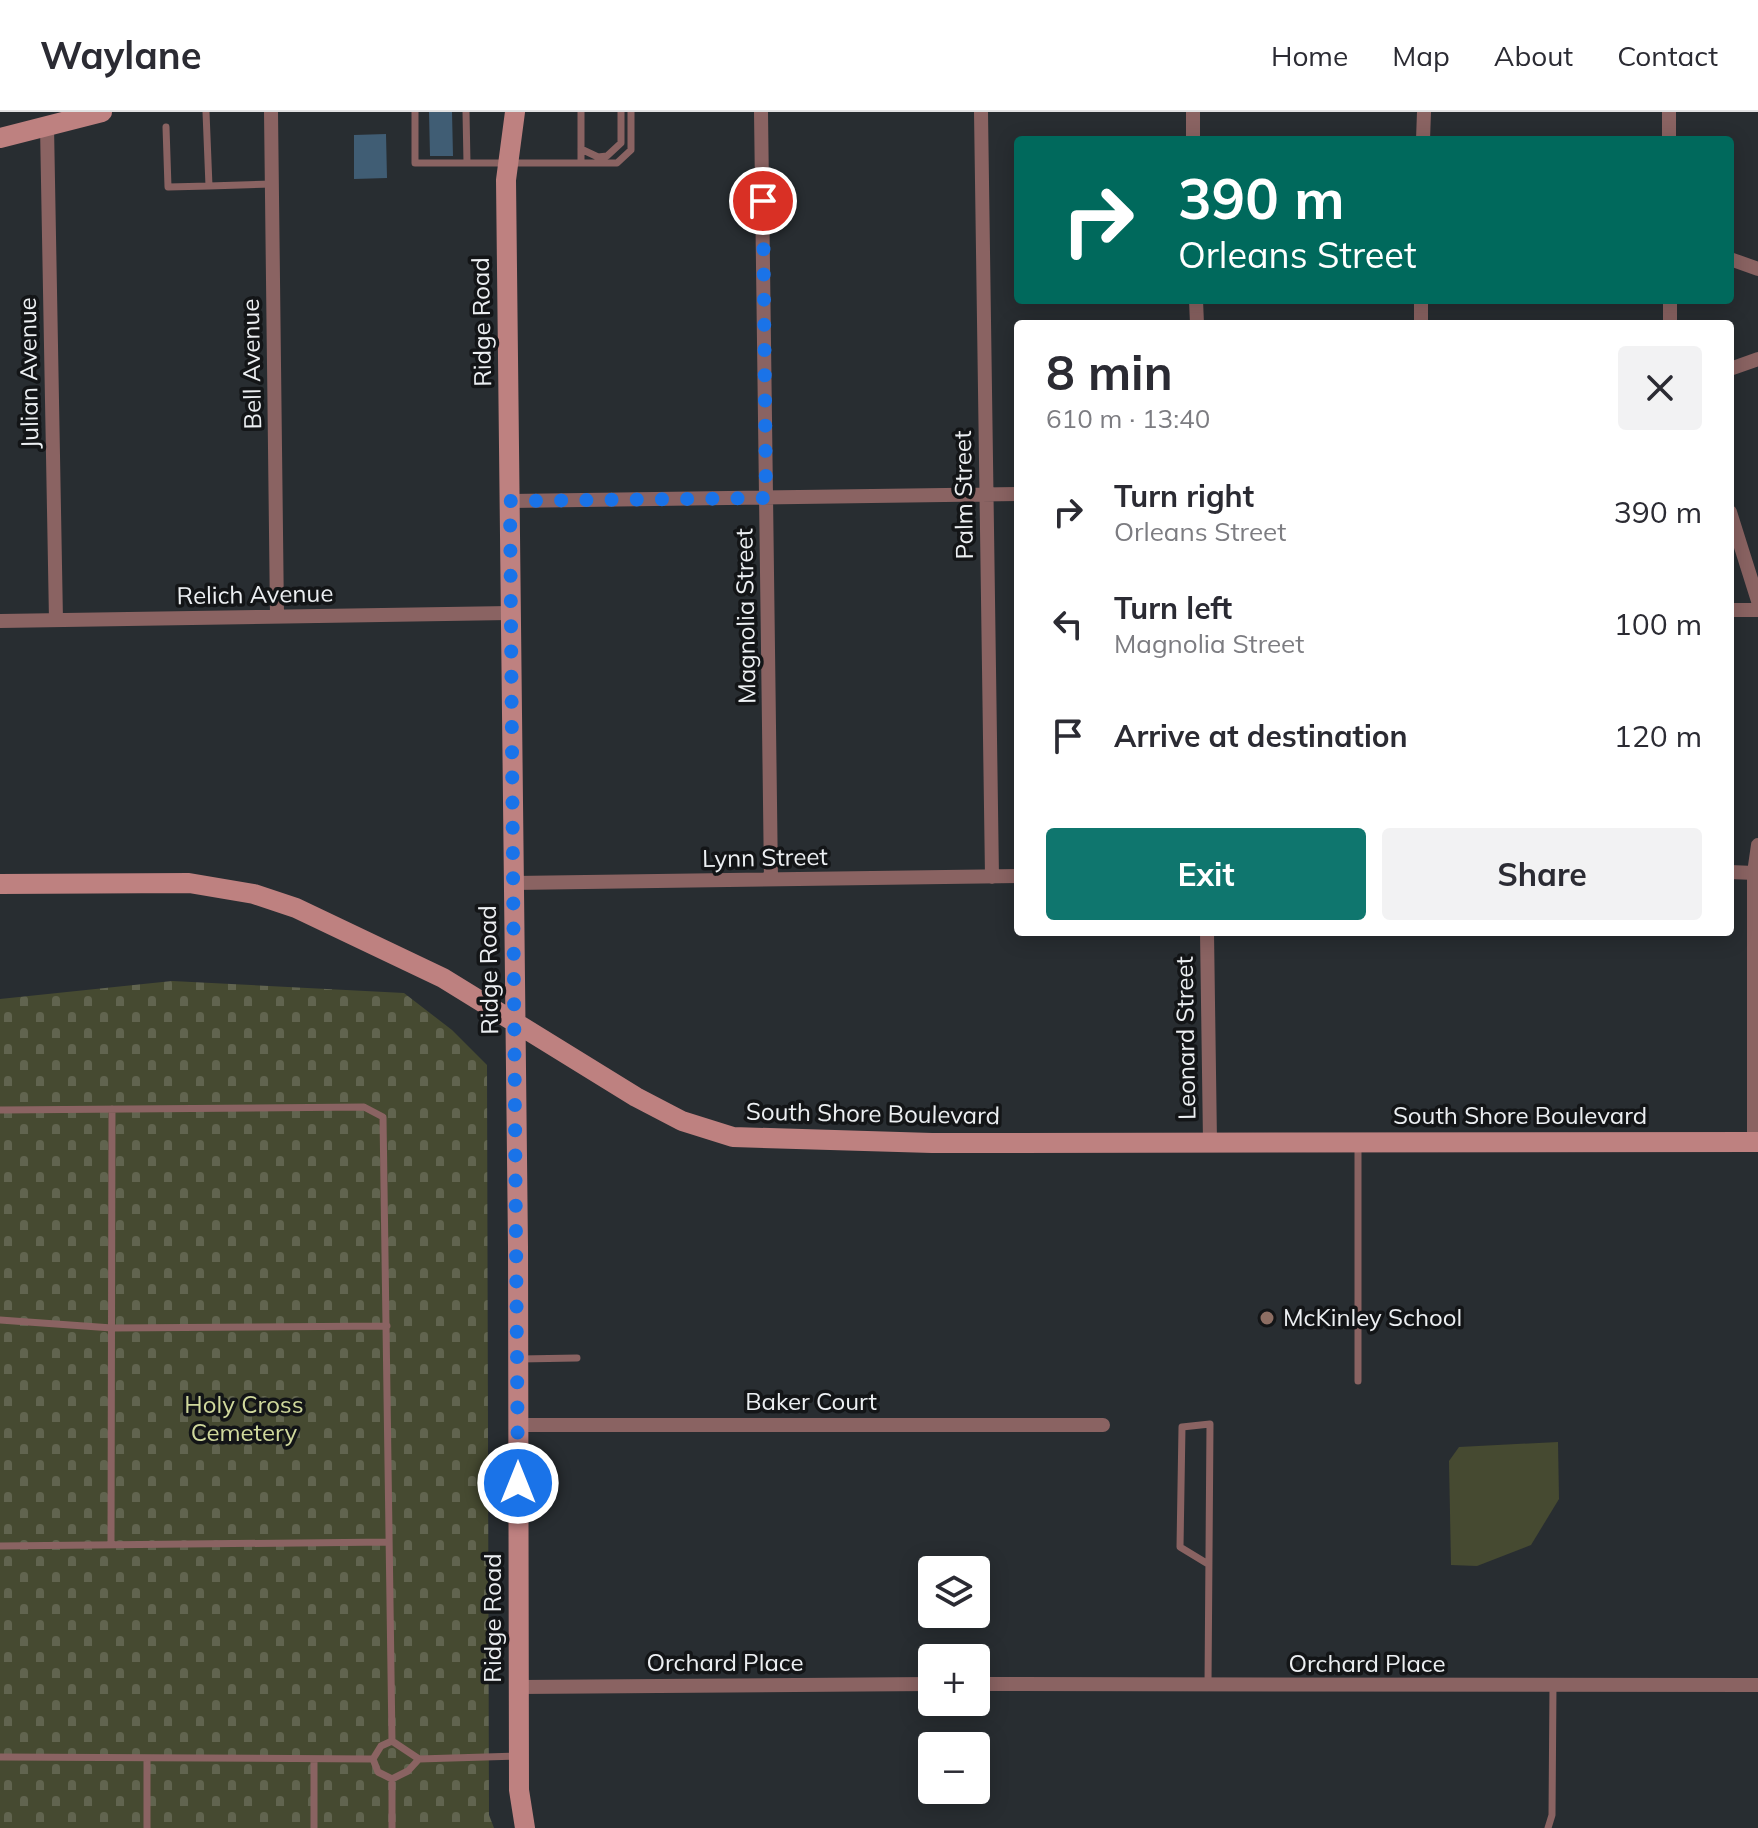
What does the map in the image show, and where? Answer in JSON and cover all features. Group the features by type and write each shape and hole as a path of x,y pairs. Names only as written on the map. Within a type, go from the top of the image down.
{"street":[{"path":"0,138 102,112"},
{"name":"Bell Avenue","path":"271,112 277,616"},
{"name":"Ridge Road","path":"515,112 506,180 519,1756 520,1812 525,1828"},
{"name":"Magnolia Street","path":"761,112 771,879"},
{"name":"Palm Street","path":"981,112 992,877"},
{"path":"1193,112 1193,136"},
{"path":"1423,136 1424,112"},
{"path":"1669,112 1669,136"},
{"name":"Julian Avenue","path":"47,126 56,620"},
{"path":"1734,260 1758,269"},
{"path":"1734,368 1758,359"},
{"path":"510,501 1014,494"},
{"path":"1734,525 1758,601"},
{"path":"1734,610 1758,610"},
{"name":"Relich Avenue","path":"0,621 511,613"},
{"path":"1756,1142 1754,873 1758,845"},
{"path":"1734,872 1754,873"},
{"name":"Lynn Street","path":"514,883 1014,876"},
{"name":"South Shore Boulevard","path":"0,884 189,883 254,894 296,908 443,978 636,1097 692,1125 733,1137 932,1143 1756,1142"},
{"name":"Leonard Street","path":"1207,936 1210,1142"},
{"name":"Baker Court","path":"518,1425 1103,1425"},
{"name":"Orchard Place","path":"519,1687 918,1684"},
{"name":"Orchard Place","path":"990,1684 1758,1685"}],"lane":[{"path":"206,112 209,186"},
{"path":"415,112 415,163 617,163 631,150 631,112"},
{"path":"466,112 467,163"},
{"path":"581,112 581,162"},
{"path":"581,149 598,157 613,152 621,143 621,112"},
{"path":"166,127 168,187 272,184"},
{"path":"0,1110 364,1107 383,1117 392,1741"},
{"path":"111,1545 112,1109"},
{"path":"1358,1142 1358,1381"},
{"path":"0,1320 112,1328 387,1326"},
{"path":"518,1359 577,1358"},
{"path":"1208,1564 1180,1547 1182,1427 1210,1424 1208,1686"},
{"path":"0,1546 389,1542"},
{"path":"1548,1828 1552,1815 1553,1685"},
{"path":"392,1741 419,1759 519,1756"},
{"path":"373,1759 381,1746 392,1741"},
{"path":"0,1757 373,1759"},
{"path":"147,1758 147,1828"},
{"path":"314,1759 314,1828"},
{"path":"373,1759 378,1772 392,1779"},
{"path":"392,1779 408,1771 419,1759"},
{"path":"392,1779 392,1828"}],"green space":[{"name":"Holy Cross Cemetery","path":"172,981 404,993 452,1030 487,1065 489,1815 494,1828 0,1828 0,999"},
{"path":"1558,1442 1559,1499 1531,1545 1477,1566 1451,1565 1449,1461 1459,1447"}],"building":[{"path":"429,112 452,112 453,156 430,156"},
{"path":"386,134 387,178 354,179 354,135"}],"place":[{"name":"McKinley School","path":"1267,1318"}],"route":[{"path":"518,1483 510,501 766,498 763,201"}]}
